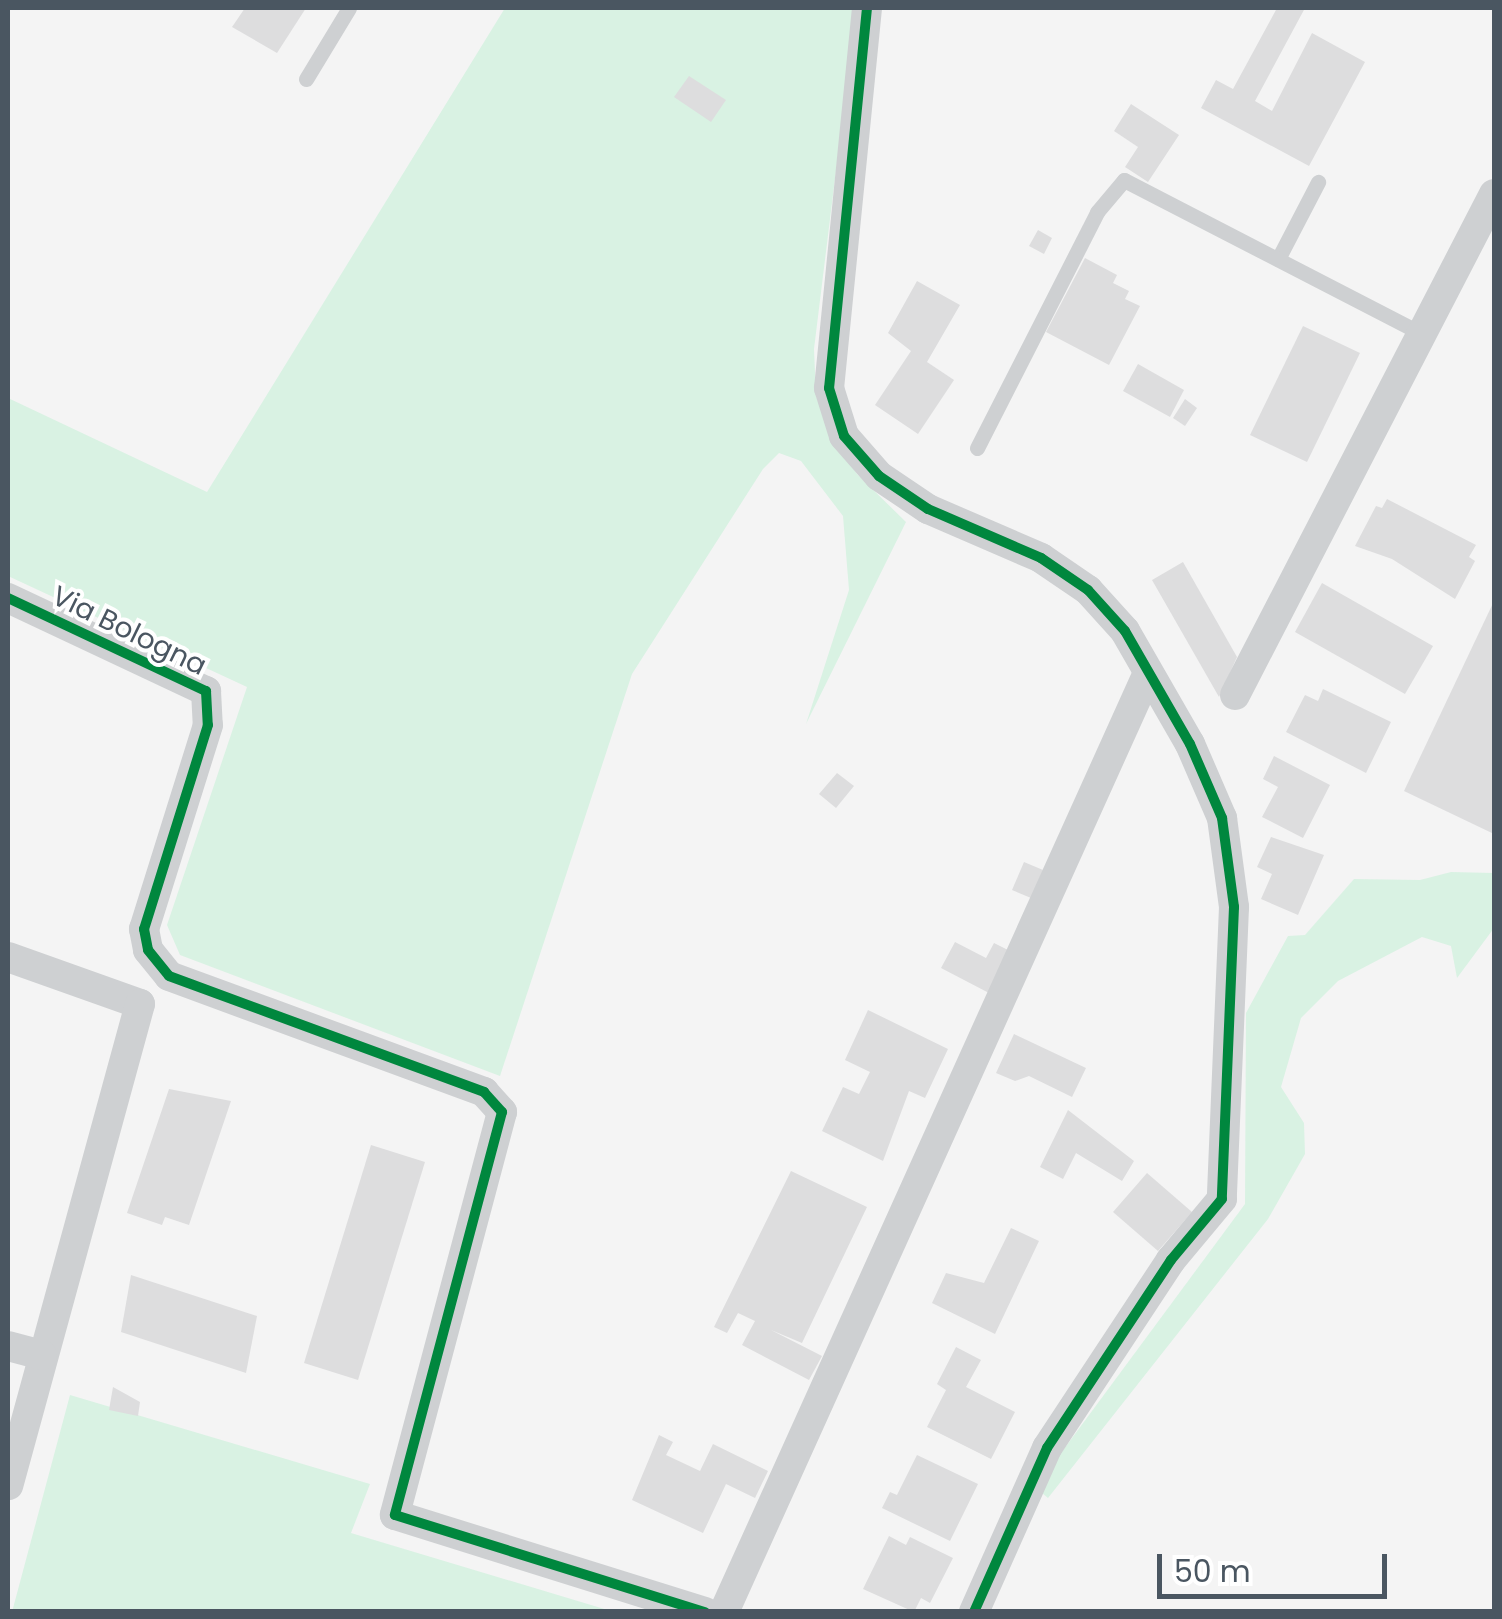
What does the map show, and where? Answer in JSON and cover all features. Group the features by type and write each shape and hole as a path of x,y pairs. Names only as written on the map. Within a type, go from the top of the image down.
{"street":[{"path":"867,8 829,388 844,436 879,476 928,509 1041,558 1088,590 1125,631 1190,744 1222,818 1234,907 1222,1199 1171,1260 1048,1448 974,1612"},
{"path":"1235,695 1494,194"},
{"name":"Via Bologna","path":"8,598 206,690 208,725 144,930 148,950 169,976 484,1092 502,1112 396,1515 706,1612"},
{"path":"724,1612 1148,673"},
{"path":"8,957 140,1004 8,1485"},
{"path":"8,1346 42,1356"}],"lane":[{"path":"306,79 350,8"},
{"path":"977,448 1097,212 1124,180 1422,334"},
{"path":"1278,259 1318,182"}],"green space":[{"path":"505,8 856,8 814,349 816,396 830,433 857,474 906,522 806,724 849,590 843,516 801,461 779,453 763,469 632,674 500,1076 180,955 167,925 247,687 8,576 8,398 207,492"},
{"path":"1451,872 1494,873 1494,928 1457,978 1451,946 1422,937 1338,981 1301,1018 1281,1087 1304,1123 1305,1154 1268,1219 1048,1498 1042,1493 1058,1457 1245,1204 1246,1013 1288,936 1305,935 1354,879 1420,880"},
{"path":"70,1395 370,1484 351,1533 611,1611 12,1612"}],"building":[{"path":"245,8 306,8 277,53 232,27"},
{"path":"1277,8 1305,8 1255,101 1272,111 1312,33 1365,62 1309,166 1201,108 1216,80 1233,89"},
{"path":"689,76 726,100 711,122 674,97"},
{"path":"1131,104 1179,135 1148,182 1125,167 1138,147 1114,131"},
{"path":"1038,230 1052,238 1044,254 1029,246"},
{"path":"1085,258 1117,275 1113,283 1129,291 1125,299 1140,306 1109,365 1046,332"},
{"path":"917,281 960,305 927,362 954,380 918,434 875,405 911,351 888,333"},
{"path":"1303,326 1360,353 1307,462 1250,435"},
{"path":"1138,364 1184,390 1170,417 1123,391"},
{"path":"1185,399 1197,408 1185,426 1173,418"},
{"path":"1387,499 1476,545 1469,557 1475,561 1455,599 1392,559 1355,546 1376,506 1382,508"},
{"path":"1183,562 1237,657 1219,697 1152,580"},
{"path":"1322,583 1433,646 1405,694 1295,632"},
{"path":"1494,601 1494,834 1404,791"},
{"path":"1323,689 1391,722 1366,773 1286,732 1305,695 1318,701"},
{"path":"1274,756 1330,785 1303,838 1262,817 1278,787 1263,779"},
{"path":"837,773 854,786 836,808 819,794"},
{"path":"1271,837 1324,855 1298,915 1261,899 1272,874 1257,867"},
{"path":"1024,862 1043,870 1031,898 1012,890"},
{"path":"955,942 986,958 994,943 1010,951 989,993 941,968"},
{"path":"868,1010 948,1049 925,1098 909,1091 883,1161 822,1131 843,1087 859,1094 870,1072 845,1060"},
{"path":"1014,1034 1086,1068 1072,1097 1029,1076 1015,1081 996,1073"},
{"path":"169,1089 231,1101 189,1225 165,1217 162,1225 127,1213"},
{"path":"1068,1110 1134,1161 1122,1181 1076,1153 1063,1179 1040,1167"},
{"path":"371,1145 425,1162 358,1380 304,1363"},
{"path":"791,1171 867,1207 802,1343 771,1330 822,1356 809,1380 742,1345 755,1321 738,1313 727,1333 714,1327"},
{"path":"1147,1173 1192,1212 1158,1251 1113,1212"},
{"path":"1011,1228 1039,1241 995,1334 932,1303 946,1273 984,1283"},
{"path":"131,1275 257,1316 246,1373 121,1332"},
{"path":"956,1347 981,1360 966,1387 1015,1412 991,1459 927,1427 946,1390 937,1384"},
{"path":"113,1387 140,1402 138,1416 109,1410"},
{"path":"659,1435 673,1442 666,1455 700,1471 713,1444 768,1471 755,1498 726,1484 703,1533 632,1500"},
{"path":"917,1455 978,1484 950,1541 882,1508 890,1492 897,1495"},
{"path":"889,1536 906,1545 910,1537 953,1558 930,1603 921,1598 914,1612 863,1589"}],"cycle path":[{"path":"867,8 829,388 844,436 879,476 928,509 1041,558 1088,590 1125,631 1190,744 1222,818 1234,907 1222,1199 1171,1260 1047,1448 974,1612"},
{"path":"8,598 206,691 208,725 144,929 148,950 169,976 484,1092 502,1112 395,1515 705,1612"}]}
